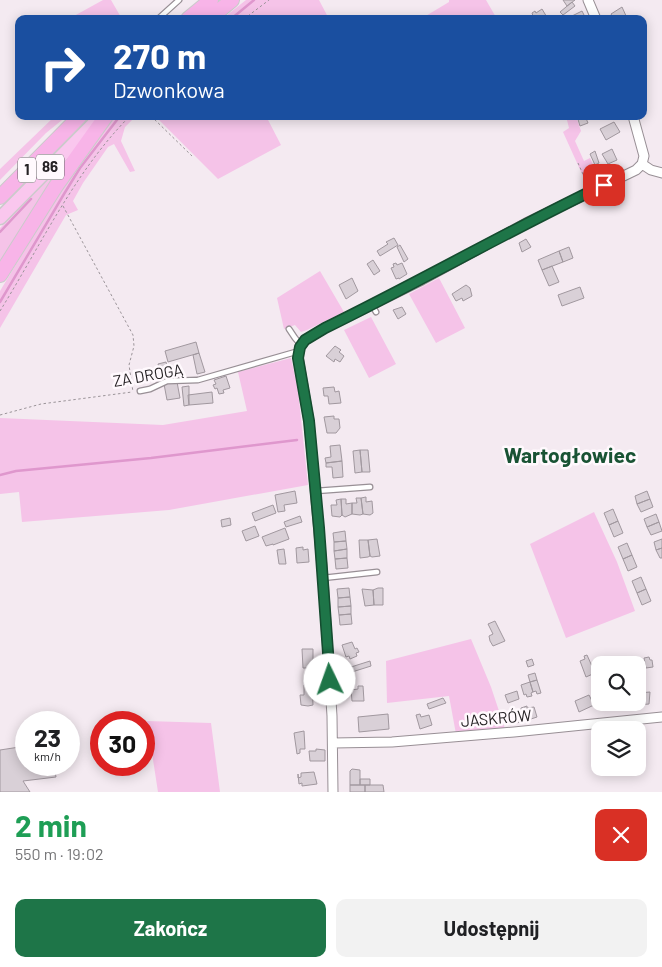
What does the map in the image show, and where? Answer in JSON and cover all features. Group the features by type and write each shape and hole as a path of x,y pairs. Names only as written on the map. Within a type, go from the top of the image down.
{"highway":[{"path":"193,15 211,0"},
{"path":"214,15 232,0"},
{"name":"1","path":"0,197 76,120"},
{"name":"1","path":"0,276 56,186 103,120"}],"main road":[{"name":"86","path":"0,218 96,120"}],"street":[{"path":"588,0 594,15"},
{"path":"333,792 323,578 308,414 299,364 300,348 310,336 374,309 494,239 636,170 644,160 634,120"},
{"path":"642,164 651,170 662,173"},
{"name":"JASKRÓW","path":"332,743 392,742 662,717"}],"lane":[{"path":"162,15 179,0"},
{"path":"289,329 300,348"},
{"name":"ZA DROGĄ","path":"140,391 150,389 167,381 198,380 300,348"},
{"path":"316,491 370,487"},
{"path":"323,578 377,572"}],"path":[{"path":"249,15 269,0"},
{"path":"0,311 85,169 126,120"},
{"path":"155,120 192,156"},
{"path":"578,163 591,191"},
{"name":"ZA DROGĄ","path":"0,416 41,404 132,392 129,365 134,346 133,335 63,206"}],"shaded area":[{"path":"103,0 111,0 120,15 76,15"},
{"path":"246,0 319,0 327,15 227,15"},
{"path":"449,0 486,0 495,15 427,15 449,2"},
{"path":"51,120 62,120 46,133 0,180 0,169"},
{"path":"113,120 132,120 125,127 121,141 135,171 130,172 114,144 108,147 73,201 78,210 66,215 0,328 0,291 85,153"},
{"path":"159,120 268,120 281,145 218,179"},
{"path":"567,120 577,120 581,131 575,141 584,161 590,158 600,179 587,185 563,132 569,128"},
{"path":"64,163 61,173 46,188 0,265 0,228"},
{"path":"320,271 344,312 301,332 295,325 284,329 277,298"},
{"path":"439,278 465,328 436,343 409,294"},
{"path":"371,317 396,364 369,378 344,330"},
{"path":"291,358 298,390 308,485 169,510 22,522 19,492 0,494 0,418 163,425 247,411 238,372"},
{"path":"594,512 617,562 635,611 566,638 530,544"},
{"path":"471,639 491,687 505,729 456,734 449,696 387,703 386,661"},
{"path":"155,721 211,723 220,792 158,792 155,773"}],"building":[{"path":"563,0 575,0 567,6"},
{"path":"572,2 575,6 563,15 560,12"},
{"path":"622,7 626,15 612,15"},
{"path":"542,9 546,15 533,15 532,13 535,11 536,13"},
{"path":"582,11 584,15 574,15"},
{"path":"578,120 587,120 588,123 580,126"},
{"path":"614,122 620,132 606,140 600,129"},
{"path":"612,149 617,160 608,164 602,154"},
{"path":"595,151 599,163 595,165 590,154"},
{"path":"394,238 398,245 380,256 377,251 388,244 386,242"},
{"path":"526,239 531,247 522,252 519,243"},
{"path":"400,245 408,259 404,262 397,247"},
{"path":"569,247 573,258 563,262 559,251"},
{"path":"559,251 563,262 542,270 538,260"},
{"path":"373,260 380,271 374,275 367,264"},
{"path":"396,263 397,265 402,263 407,274 399,279 396,279 391,268"},
{"path":"552,266 559,282 549,286 542,270"},
{"path":"352,278 358,291 346,299 339,285"},
{"path":"466,285 470,288 472,296 463,301 462,298 456,301 452,294"},
{"path":"580,287 584,298 562,306 558,295"},
{"path":"402,307 406,314 398,319 393,310"},
{"path":"196,342 199,353 168,362 165,351"},
{"path":"335,346 341,350 339,352 344,356 340,362 335,359 334,362 326,356"},
{"path":"199,353 205,372 197,374 193,355"},
{"path":"166,362 169,375 161,376 158,364"},
{"path":"226,376 230,388 223,390 224,393 219,394 217,388 215,389 213,385 216,384 214,380"},
{"path":"177,382 180,398 167,400 164,384"},
{"path":"189,386 189,405 184,406 182,387"},
{"path":"334,387 335,392 339,391 341,403 329,404 328,396 324,396 323,388"},
{"path":"212,392 213,403 189,405 188,395"},
{"path":"334,416 334,419 339,419 340,428 336,433 327,433 324,417"},
{"path":"340,445 342,461 326,463 325,458 331,457 330,446"},
{"path":"360,450 368,450 370,472 362,472"},
{"path":"360,450 362,472 355,473 353,451"},
{"path":"342,461 343,477 333,478 332,467 326,467 326,463"},
{"path":"295,491 297,503 284,505 285,511 278,512 275,495"},
{"path":"647,491 650,499 637,504 635,496"},
{"path":"366,497 366,502 372,501 373,513 370,515 363,514 361,498"},
{"path":"356,498 361,498 363,514 360,515 352,514 352,503 357,503"},
{"path":"341,499 346,499 346,504 352,503 352,514 345,517 342,515"},
{"path":"341,499 342,515 340,517 332,516 331,505 337,505 336,500"},
{"path":"650,499 653,507 641,512 637,504"},
{"path":"273,505 276,513 255,521 252,513"},
{"path":"613,509 618,521 609,525 604,513"},
{"path":"656,514 659,522 647,527 644,519"},
{"path":"300,516 302,522 286,527 284,522"},
{"path":"230,518 231,525 222,527 221,520"},
{"path":"618,521 623,533 614,537 609,525"},
{"path":"659,522 662,531 651,535 647,527"},
{"path":"255,526 259,536 246,541 242,531"},
{"path":"285,528 289,539 266,546 262,537"},
{"path":"345,531 346,541 334,542 333,533"},
{"path":"377,539 380,556 372,557 370,556 368,540"},
{"path":"662,539 662,548 656,550 654,542"},
{"path":"359,540 368,540 370,556 360,558"},
{"path":"346,541 347,549 334,551 334,542"},
{"path":"627,543 632,555 623,559 618,547"},
{"path":"303,547 303,550 308,549 309,562 297,563 296,548"},
{"path":"662,548 662,558 660,558 656,550"},
{"path":"284,549 286,564 279,564 277,550"},
{"path":"347,549 347,558 335,559 334,551"},
{"path":"632,555 637,567 628,571 623,559"},
{"path":"347,558 348,568 336,569 335,559"},
{"path":"641,577 646,589 637,593 632,581"},
{"path":"349,588 350,597 338,598 337,589"},
{"path":"383,588 383,605 374,605 373,590"},
{"path":"362,589 373,590 374,605 365,606"},
{"path":"646,589 651,601 642,605 637,593"},
{"path":"350,597 351,606 338,607 338,598"},
{"path":"351,606 351,614 339,615 338,607"},
{"path":"351,614 352,624 340,625 339,615"},
{"path":"495,621 505,641 493,646 489,636 493,634 488,624"},
{"path":"352,642 355,649 357,648 359,652 356,653 357,656 350,659 349,656 346,657 342,645"},
{"path":"302,649 313,649 313,668 303,668"},
{"path":"587,655 591,664 591,675 586,677 580,661 585,659 584,656"},
{"path":"649,657 652,660 653,667 646,668 646,658"},
{"path":"532,659 534,665 528,667 526,661"},
{"path":"370,661 371,666 352,672 351,667"},
{"path":"535,673 537,680 530,682 528,675"},
{"path":"537,680 541,693 537,694 536,691 533,692 530,682"},
{"path":"530,682 533,692 531,693 532,696 527,697 526,694 524,695 521,685"},
{"path":"312,684 313,705 301,705 300,695 304,695 304,685"},
{"path":"358,686 363,686 364,701 352,701 351,690 358,689"},
{"path":"517,691 519,699 508,703 505,695"},
{"path":"646,692 650,692 649,704 646,704"},
{"path":"589,695 591,706 579,712 575,701"},
{"path":"443,698 446,703 429,709 427,704"},
{"path":"527,706 527,708 534,707 537,717 528,720 524,707"},
{"path":"524,707 528,720 516,723 513,713"},
{"path":"388,714 389,729 359,732 358,717"},
{"path":"420,714 421,717 429,715 432,725 420,729 416,715"},
{"path":"304,731 305,749 300,749 300,753 297,754 294,733"},
{"path":"15,748 15,776 56,777 23,781 30,792 0,792 0,750"},
{"path":"316,749 325,750 325,761 310,761 309,751 316,751"},
{"path":"352,769 360,770 360,785 350,785 350,771"},
{"path":"314,772 317,784 302,786 302,783 299,784 298,778 301,777 301,773"},
{"path":"360,779 370,779 370,785 360,785"},
{"path":"350,785 365,785 365,792 350,792"},
{"path":"365,785 383,785 384,792 365,792"}],"waterway":[{"path":"236,15 254,0"},
{"path":"0,302 80,168 117,120"},
{"path":"0,232 31,199"},
{"path":"0,475 16,471 151,458 297,440"}],"district":[{"name":"Wartogłowiec","path":"570,456"}],"route":[{"path":"330,680 309,421 298,358 300,347 310,336 325,328 422,280 494,239 604,185"}]}
